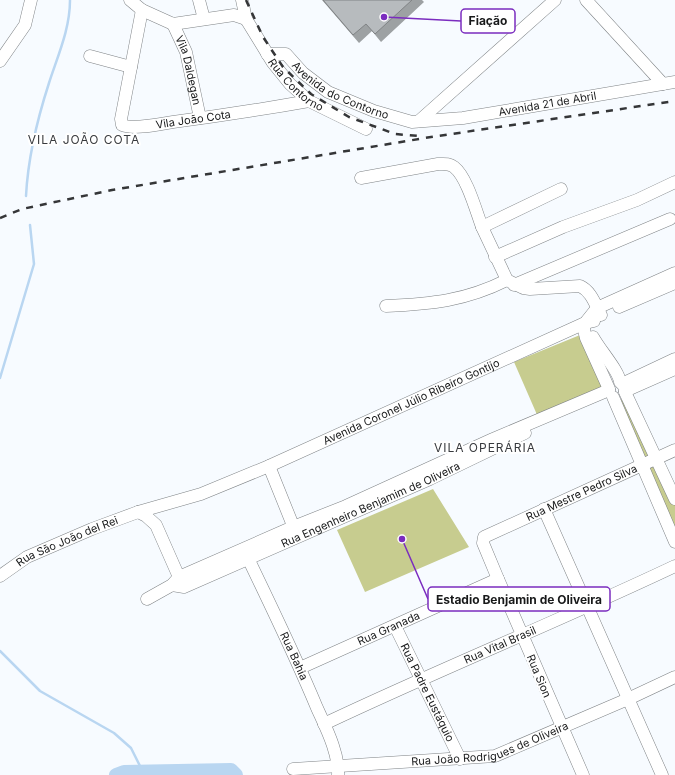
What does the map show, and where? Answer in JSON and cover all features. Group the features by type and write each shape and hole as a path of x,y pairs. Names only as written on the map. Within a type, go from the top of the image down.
{"street":[{"path":"0,61 25,25 31,0"},
{"path":"130,0 142,10 173,24 234,15 246,18"},
{"path":"199,0 204,19"},
{"name":"Rua Contorno","path":"242,0 246,18 267,54 290,84 309,101 366,129"},
{"path":"419,122 555,0"},
{"path":"586,0 669,83"},
{"name":"Vila João Cota","path":"142,10 121,119 122,125 131,127 309,101"},
{"name":"Vila Daldegan","path":"173,24 186,52 200,118"},
{"name":"Avenida do Contorno","path":"267,54 286,54 303,73 328,92 374,112 412,122 419,122"},
{"path":"90,56 131,66"},
{"name":"Avenida 21 de Abril","path":"419,122 463,118 669,83"},
{"path":"361,178 438,164 453,166 460,174 495,257 510,283 530,289 580,286 585,288 590,295 601,351 618,373 623,387 675,499"},
{"path":"495,257 563,227 637,200 675,182"},
{"path":"482,227 561,189"},
{"path":"386,306 447,302 510,283 670,219"},
{"name":"Avenida Coronel Júlio Ribeiro Gontijo","path":"594,319 675,273"},
{"name":"Avenida Coronel Júlio Ribeiro Gontijo","path":"138,512 201,494 268,466 675,283"},
{"path":"594,319 584,330 586,338 675,542"},
{"path":"623,387 675,359"},
{"path":"623,387 675,369"},
{"name":"Rua Engenheiro Benjamim de Oliveira","path":"147,599 178,583 295,532 346,506 610,393 611,384 623,387"},
{"name":"Rua Mestre Pedro Silva","path":"488,534 675,450"},
{"path":"268,466 295,532"},
{"path":"544,509 589,607 662,775"},
{"path":"138,512 146,516 156,525 178,583"},
{"name":"Rua São João del Rei","path":"0,576 27,557 92,528 138,512"},
{"name":"Rua Sion","path":"488,534 484,537 483,543 583,775"},
{"name":"Rua Bahia","path":"246,553 300,668 324,724 338,771"},
{"name":"Rua Vital Brasil","path":"324,724 522,634 589,607 675,566"},
{"name":"Rua Granada","path":"300,668 498,579"},
{"name":"Rua Padre Eustáquio","path":"395,626 460,759"},
{"name":"Rua João Rodrigues de Oliveira","path":"293,769 338,771 501,754 675,677"}],"green space":[{"path":"580,335 605,388 538,417 514,362"},
{"path":"626,397 653,455 642,459 617,402"},
{"path":"657,461 675,504 675,534 645,465"},
{"path":"433,489 469,547 365,592 337,530"}],"building":[{"path":"323,0 412,0 375,34 366,24 353,35"}],"waterway":[{"path":"26,196 29,167 37,125 66,32 70,0"},
{"path":"0,378 34,264 30,225"},
{"path":"0,651 40,691 114,733 131,748 143,772"},
{"path":"116,775 124,772 231,770 236,775"}],"railway":[{"path":"246,0 263,37 283,67 311,94 349,117 395,134 419,136"},
{"path":"0,218 22,209 112,190 431,137 675,101"}],"place":[{"name":"Fiação","path":"384,17"},
{"name":"Estadio Benjamin de Oliveira","path":"402,539"}],"district":[{"name":"VILA JOÃO COTA","path":"84,139"},
{"name":"VILA OPERÁRIA","path":"485,447"}]}
